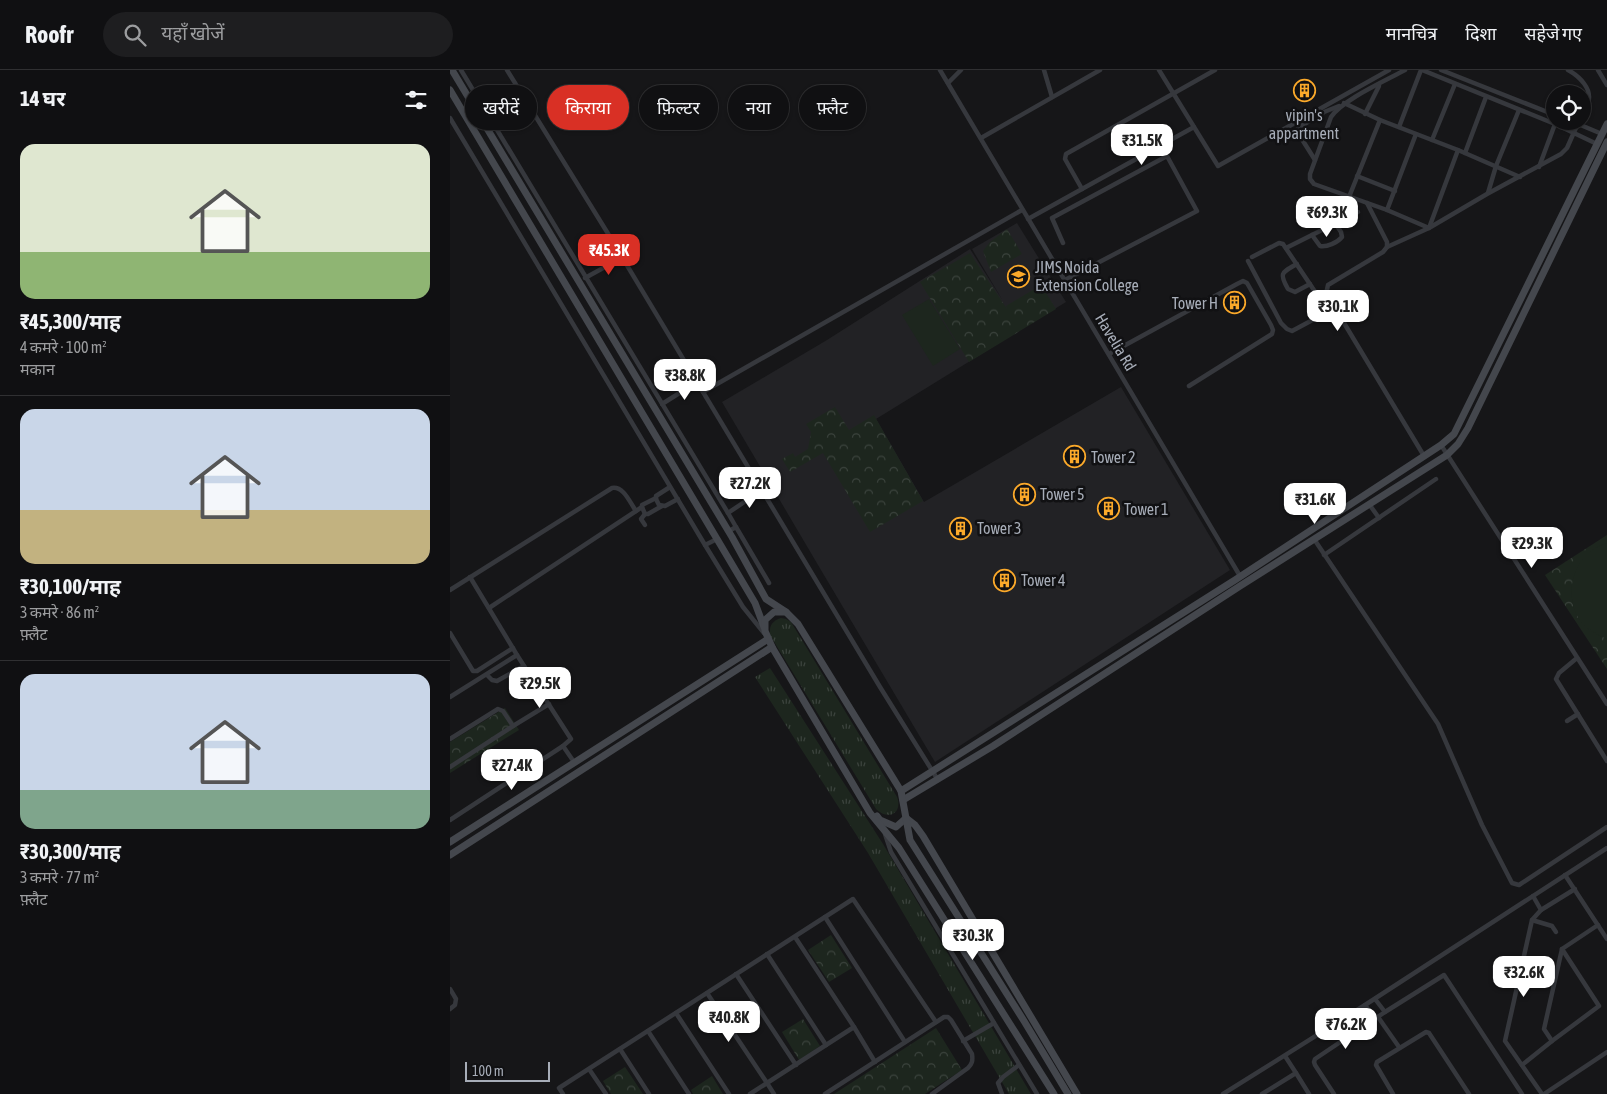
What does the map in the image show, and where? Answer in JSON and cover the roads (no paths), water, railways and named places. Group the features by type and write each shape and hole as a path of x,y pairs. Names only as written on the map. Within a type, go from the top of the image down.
{"street":[{"path":"452,70 729,531 766,599 786,612 798,624 901,790 910,840 1068,1094"},
{"path":"461,70 770,583"},
{"path":"507,70 623,257 880,687 938,780"},
{"name":"Havelia Rd","path":"940,70 1240,576"},
{"path":"948,83 962,70"},
{"path":"1044,70 1052,97"},
{"path":"980,138 1100,70"},
{"path":"1159,70 1218,166 1389,70"},
{"path":"1082,189 1065,159 1066,154 1215,70"},
{"path":"1314,160 1298,133 1298,128 1324,112 1342,105 1404,70"},
{"path":"1399,127 1422,70 1546,121"},
{"path":"1440,70 1546,111"},
{"path":"1568,70 1578,76 1584,85"},
{"path":"1598,70 1607,85"},
{"path":"1365,114 1380,84"},
{"path":"1432,140 1454,84"},
{"path":"450,90 755,604 772,647 865,804 899,848 1054,1094"},
{"path":"1465,153 1486,97"},
{"path":"1342,105 1458,150 1520,177"},
{"path":"1342,105 1331,118 1314,160 1310,179 1314,184 1387,210 1429,228"},
{"path":"1487,194 1496,166 1519,110"},
{"path":"450,118 743,608 767,636"},
{"path":"1349,197 1380,120"},
{"path":"901,790 1218,591 1441,445 1454,434 1607,124"},
{"path":"1028,219 1194,126"},
{"path":"1591,128 1602,134"},
{"path":"1539,167 1552,130"},
{"path":"1567,130 1597,144"},
{"path":"1424,456 1326,294 1328,286 1383,252 1387,247 1429,228 1561,154 1567,148 1574,130"},
{"path":"1387,210 1416,134"},
{"path":"903,800 938,780 1448,455 1468,428 1607,142"},
{"path":"1429,228 1458,150"},
{"path":"1064,243 1052,218 1167,156 1196,210 1065,280"},
{"path":"1357,176 1395,191"},
{"path":"1367,203 1387,242 1387,247"},
{"path":"703,392 1022,210"},
{"path":"1286,248 1358,212"},
{"path":"1312,235 1320,246 1325,246 1339,240 1342,237 1342,232 1336,223"},
{"path":"1328,312 1283,244 1279,243 1250,259 1286,329 1292,331 1328,312 1334,308"},
{"path":"585,278 623,257"},
{"path":"1297,264 1282,274 1288,290 1294,292 1310,284"},
{"path":"1109,354 1237,284 1247,283 1271,325 1272,334 1189,386"},
{"path":"662,404 697,382"},
{"path":"1441,445 1607,704"},
{"path":"1324,555 1436,480"},
{"path":"450,590 612,488 617,487 621,490 636,511"},
{"path":"489,608 670,487"},
{"path":"728,513 762,490"},
{"path":"656,498 657,502 662,506"},
{"path":"645,525 641,518 645,514 678,500"},
{"path":"1369,504 1379,518"},
{"path":"642,507 645,514"},
{"path":"729,531 736,527"},
{"path":"705,545 717,539"},
{"path":"1314,539 1438,724 1482,825 1512,883 1519,885 1607,827"},
{"path":"450,820 571,739 470,577"},
{"path":"1218,591 1222,598"},
{"path":"767,636 765,620 774,612 786,612"},
{"path":"450,633 473,671 477,671 513,648"},
{"path":"450,842 767,636"},
{"path":"450,855 772,647"},
{"path":"450,697 517,655"},
{"path":"1577,658 1559,673 1556,679 1607,761"},
{"path":"487,675 492,680 497,680 508,676 524,666"},
{"path":"450,768 549,704"},
{"path":"450,740 498,709 503,711 513,726"},
{"path":"1567,721 1578,714"},
{"path":"563,746 574,762"},
{"path":"865,804 880,820 890,825 896,827 906,818"},
{"path":"906,818 924,836 1077,1094"},
{"path":"884,831 891,852 1037,1094"},
{"path":"1223,1094 1375,999 1607,848"},
{"path":"1566,875 1607,939"},
{"path":"1575,889 1541,910 1532,920 1504,1041 1543,1094 1607,1052"},
{"path":"1533,896 1541,910"},
{"path":"563,1094 559,1088 853,899 936,1022"},
{"path":"825,917 905,1042"},
{"path":"1532,920 1552,926 1556,932"},
{"path":"1552,1041 1544,1029 1562,949 1598,925"},
{"path":"795,936 875,1062"},
{"path":"1522,1065 1599,1006 1562,949"},
{"path":"767,954 826,1045"},
{"path":"736,974 796,1065"},
{"path":"1334,1094 1315,1065 1314,1060 1444,975 1522,1094"},
{"path":"450,989 456,999 456,1005 450,1009"},
{"path":"708,993 774,1094"},
{"path":"1375,999 1385,1012"},
{"path":"1365,1005 1372,1015"},
{"path":"676,1013 730,1094"},
{"path":"825,1094 944,1016 948,1017 972,1054 972,1064 935,1093"},
{"path":"1378,1017 1399,1047"},
{"path":"963,1041 994,1023"},
{"path":"750,1094 854,1027"},
{"path":"648,1031 689,1094"},
{"path":"1393,1094 1376,1065 1377,1062 1426,1032 1429,1033 1469,1094"},
{"path":"620,1049 649,1094"},
{"path":"1285,1056 1309,1094"},
{"path":"1002,1094 998,1083 1019,1065"},
{"path":"589,1069 606,1094"},
{"path":"1262,1094 1296,1072"}],"place":[{"name":"vipin's appartment","path":"1304,91"},
{"name":"JIMS Noida Extension College","path":"1019,276"},
{"name":"Tower H","path":"1234,303"},
{"name":"Tower 2","path":"1075,457"},
{"name":"Tower 5","path":"1024,494"},
{"name":"Tower 1","path":"1108,509"},
{"name":"Tower 3","path":"961,528"},
{"name":"Tower 4","path":"1005,580"}]}
